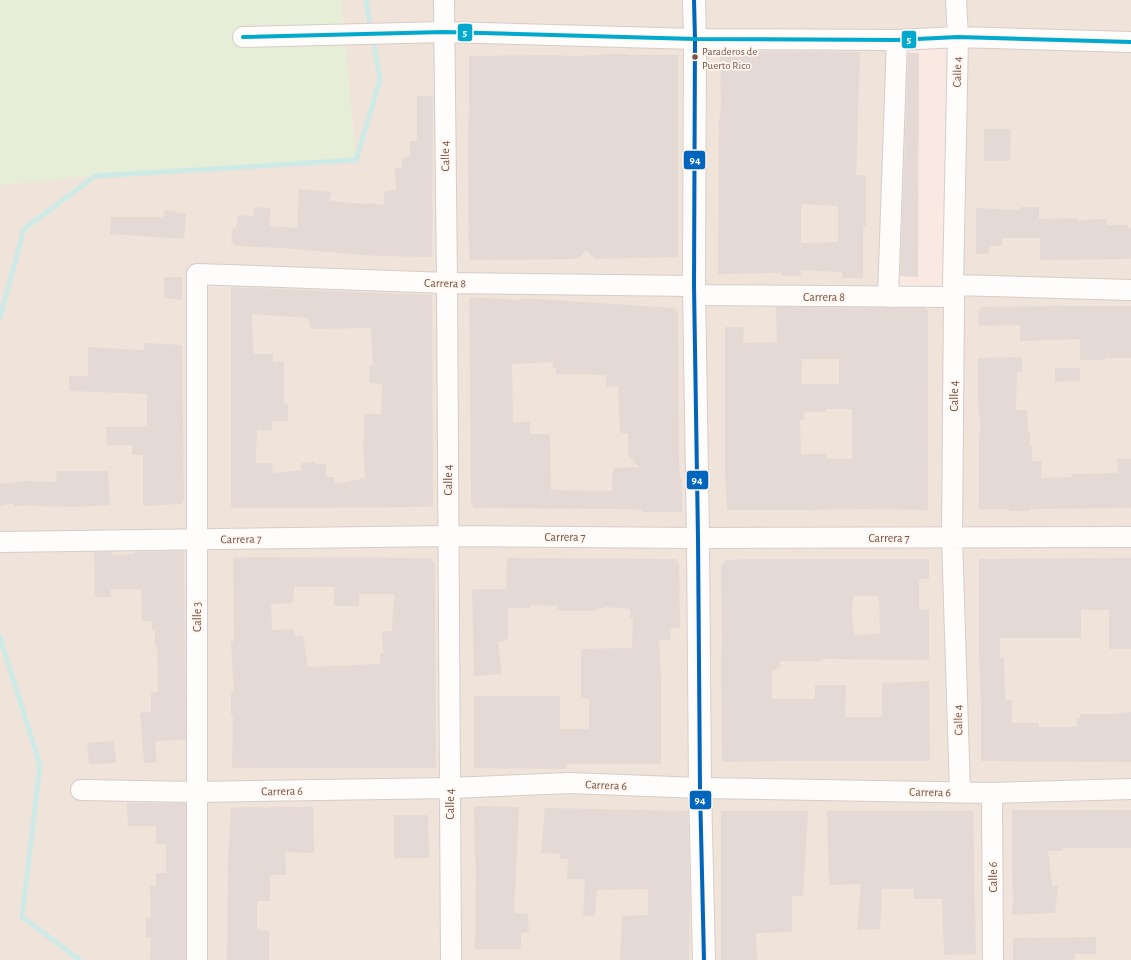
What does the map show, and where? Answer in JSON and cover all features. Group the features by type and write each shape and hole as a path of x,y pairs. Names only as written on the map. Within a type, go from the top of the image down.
{"street":[{"name":"Calle 4","path":"444,0 451,960"},
{"path":"694,0 694,291 700,788 704,960"},
{"name":"Calle 4","path":"956,0 958,37 952,538 960,793"},
{"path":"243,37 444,32 695,39 897,40 958,37 1131,42"},
{"path":"888,297 897,40"},
{"name":"Carrera 8","path":"197,274 888,297 954,291 1131,290"},
{"name":"Calle 3","path":"197,274 197,960"},
{"name":"Carrera 7","path":"7,542 448,536 698,538 1131,537"},
{"name":"Carrera 6","path":"81,790 197,792 450,788 570,783 700,788 960,793 1131,789"},
{"name":"Calle 6","path":"992,793 993,960"}],"shaded area":[{"path":"0,0 1131,0 1131,960 0,960"},
{"path":"902,47 952,48 944,293 894,291"}],"green space":[{"path":"0,0 342,0 356,160 95,176 0,185"}],"building":[{"path":"720,51 860,52 856,175 866,175 866,226 863,226 863,278 842,278 842,272 801,270 801,276 782,276 782,273 718,274 718,128 721,107","holes":["801,204 838,206 838,242 801,243"]},
{"path":"908,53 919,53 918,277 900,276"},
{"path":"601,54 678,55 678,257 595,259 586,250 578,259 469,260 469,56 576,56"},
{"path":"417,96 433,96 432,257 377,256 281,248 235,246 231,242 233,228 236,228 238,215 253,216 254,207 271,208 269,226 297,228 299,189 331,192 329,201 384,205 384,192 396,190 395,168 402,168 402,158 410,156 410,141 417,141"},
{"path":"984,129 1011,129 1010,161 984,161"},
{"path":"1020,207 1039,207 1039,219 1107,219 1107,225 1128,225 1128,228 1131,228 1131,259 1040,260 1040,238 1002,238 1002,246 989,246 989,254 976,254 976,208 1020,210"},
{"path":"165,210 186,214 184,239 110,234 111,217 164,217"},
{"path":"164,277 182,277 182,300 164,298"},
{"path":"231,287 432,295 433,507 231,508","holes":["252,314 308,318 308,321 310,322 310,329 371,328 373,366 369,366 370,383 382,384 381,414 364,414 363,439 365,478 334,484 334,477 326,477 326,464 315,464 315,462 301,463 301,470 273,473 272,463 256,463 257,430 272,431 272,421 288,421 288,404 284,404 284,362 273,362 273,354 253,354"]},
{"path":"469,297 520,300 538,299 674,308 678,311 679,464 680,478 682,478 682,512 642,512 642,510 635,509 474,508 471,503","holes":["553,362 553,368 556,368 556,374 606,375 606,387 618,386 620,433 628,433 628,455 639,467 613,468 612,491 551,490 550,434 530,434 530,422 513,422 512,364"]},
{"path":"1131,306 1131,358 1080,360 1080,339 1020,341 1020,325 978,326 979,311 982,307"},
{"path":"776,307 924,308 928,311 928,510 727,510 725,476 725,327 744,327 743,343 777,342","holes":["802,359 839,359 839,384 801,384","826,409 852,409 852,459 827,459 827,454 801,454 800,420 804,420 804,412 826,412"]},
{"path":"144,343 182,345 184,500 181,504 143,506 143,455 132,455 132,445 107,445 106,427 147,427 147,394 69,391 69,376 88,376 88,347 144,350"},
{"path":"1022,357 1022,372 1017,372 1016,410 1027,410 1028,432 1030,432 1030,446 1032,446 1032,461 1042,461 1041,478 1072,477 1072,474 1118,473 1117,459 1131,459 1131,508 1030,509 1030,511 979,509 979,433 981,433 978,402 978,358"},
{"path":"1055,368 1080,368 1080,381 1055,382"},
{"path":"56,471 108,471 110,505 75,507 34,505 14,506 13,503 0,506 0,484 25,481 57,482"},
{"path":"184,551 186,740 155,741 157,763 144,763 140,713 151,712 151,692 158,692 155,629 152,629 152,621 142,621 141,589 111,589 111,597 95,597 94,552 112,552 113,555 135,554 135,552"},
{"path":"233,558 430,558 435,563 436,768 232,768 233,715 231,715 231,692 234,692 231,642 234,641","holes":["294,587 334,587 334,606 359,606 359,594 394,594 392,631 382,631 383,654 380,654 380,664 308,667 303,635 294,636 294,629 272,630 271,604 293,603"]},
{"path":"507,558 675,559 679,563 680,628 671,628 670,640 659,640 661,677 661,764 567,764 566,769 474,768 474,696 560,696 560,729 589,729 589,699 581,699 581,649 632,648 633,618 630,618 630,609 605,607 597,608 597,611 557,611 557,606 530,605 530,608 508,608 508,639 498,642 502,674 474,676 472,589 506,589"},
{"path":"1131,558 1131,649 1109,649 1109,610 1081,610 1081,638 1000,638 1000,657 1004,658 1005,700 1012,700 1012,723 1038,723 1039,727 1077,727 1076,718 1080,718 1080,714 1115,714 1131,712 1131,762 981,761 979,559"},
{"path":"929,559 929,579 919,579 919,609 929,610 929,660 822,659 822,661 780,661 780,667 777,667 777,670 772,670 772,699 815,699 815,685 846,685 845,717 882,717 882,683 929,681 930,761 722,762 721,565 726,560","holes":["853,596 879,596 880,634 854,635 852,610"]},
{"path":"114,741 116,763 89,764 87,743"},
{"path":"127,803 186,803 186,960 150,960 151,938 146,937 146,918 151,918 150,886 156,886 156,873 166,873 166,844 156,844 156,826 128,826"},
{"path":"282,806 313,807 314,853 285,852 286,875 270,875 270,901 257,901 257,930 269,931 269,960 227,960 228,861 231,808 269,808"},
{"path":"474,806 519,807 514,913 528,914 529,932 521,933 521,949 475,949 476,863"},
{"path":"545,808 688,811 690,889 689,960 620,960 622,916 648,915 648,889 597,890 595,916 583,916 585,879 567,879 568,859 560,859 560,854 541,853"},
{"path":"1012,810 1131,810 1131,848 1063,848 1063,851 1048,851 1052,886 1058,886 1055,913 1012,915"},
{"path":"721,811 808,811 803,896 792,896 792,932 756,933 757,960 721,960"},
{"path":"827,811 973,811 976,954 944,955 942,899 914,899 914,889 882,889 880,929 857,930 861,884 829,885"},
{"path":"394,815 428,815 429,858 394,858"},
{"path":"1096,937 1096,954 1075,954 1075,960 1013,960 1013,938"}],"waterway":[{"path":"366,0 371,31"},
{"path":"0,317 24,229 95,176 356,160 380,80 373,38"},
{"path":"0,637 40,765 22,917 80,960"}],"transit line":[{"name":"94","path":"694,0 694,286 700,788 704,960"},
{"name":"5","path":"243,37 444,32 695,39 897,40 958,37 1131,42"}],"place":[{"name":"Paraderos de Puerto Rico","path":"695,57"}]}
